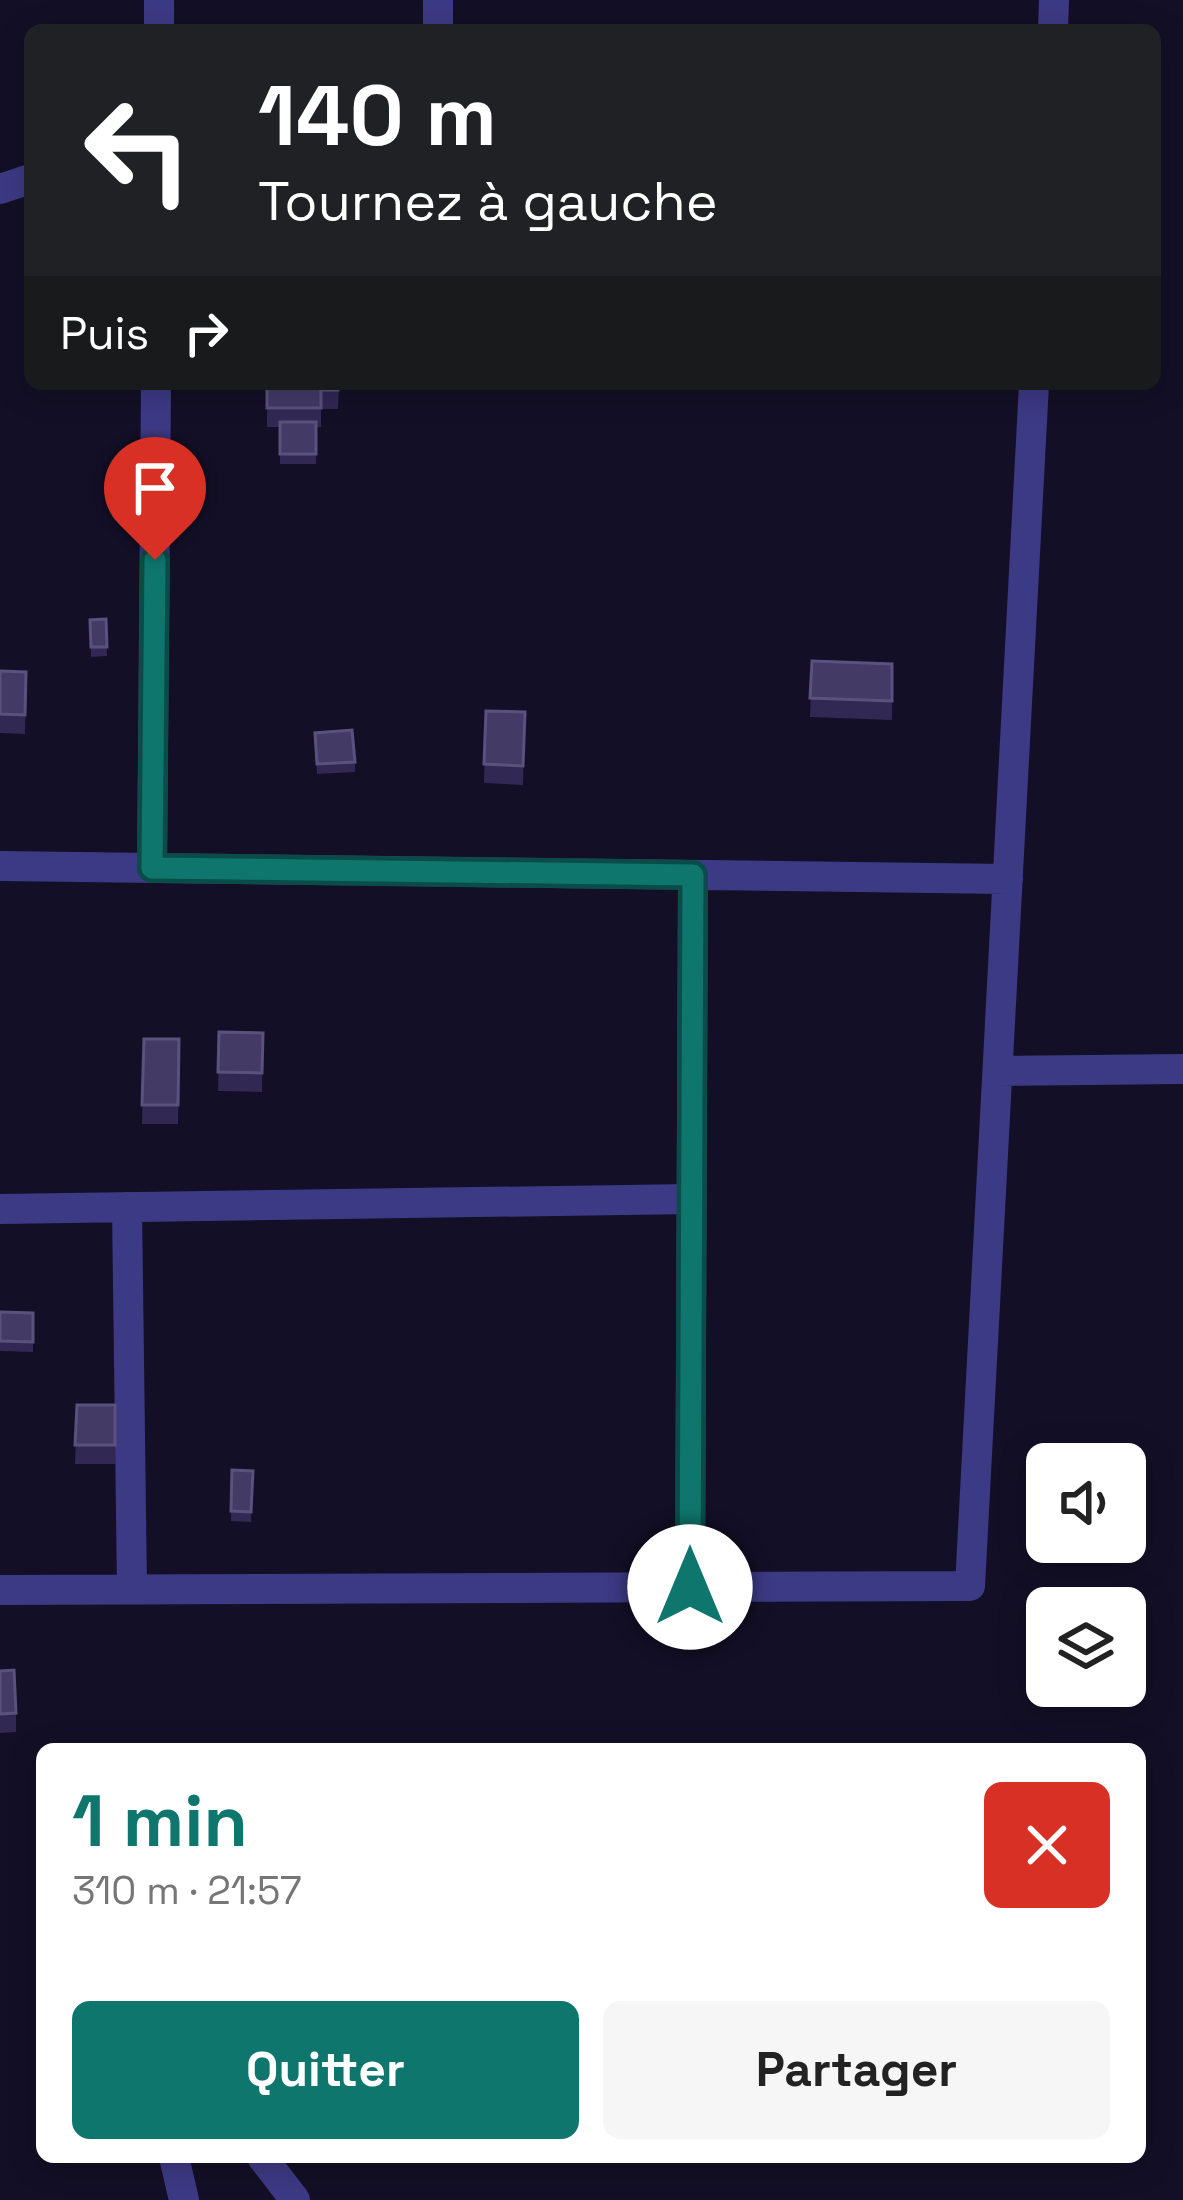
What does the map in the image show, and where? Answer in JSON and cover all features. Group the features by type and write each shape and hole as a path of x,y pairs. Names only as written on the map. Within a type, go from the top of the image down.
{"street":[{"path":"152,868 156,390"},
{"path":"0,1590 970,1586 1034,390"},
{"path":"0,866 1008,879"},
{"path":"690,1587 693,875"},
{"path":"998,1071 1183,1069"},
{"path":"0,1208 691,1199"},
{"path":"127,1207 132,1589"},
{"path":"175,2163 184,2200"},
{"path":"267,2163 296,2200"}],"building":[{"path":"267,390 321,390 321,408 267,408"},
{"path":"280,422 316,422 316,454 280,454"},
{"path":"106,619 107,647 91,647 90,620"},
{"path":"812,661 892,664 892,701 810,698"},
{"path":"0,671 26,672 25,715 0,714"},
{"path":"486,711 525,712 523,766 484,764"},
{"path":"352,730 355,762 317,764 315,733"},
{"path":"219,1032 263,1033 262,1073 218,1072"},
{"path":"144,1039 179,1039 178,1105 142,1105"},
{"path":"0,1312 33,1313 33,1342 0,1341"},
{"path":"77,1405 115,1405 115,1445 75,1445"},
{"path":"232,1470 253,1471 251,1512 231,1511"},
{"path":"14,1670 16,1713 0,1714 0,1671"}],"route":[{"path":"155,560 152,868 693,875 690,1587"}]}
